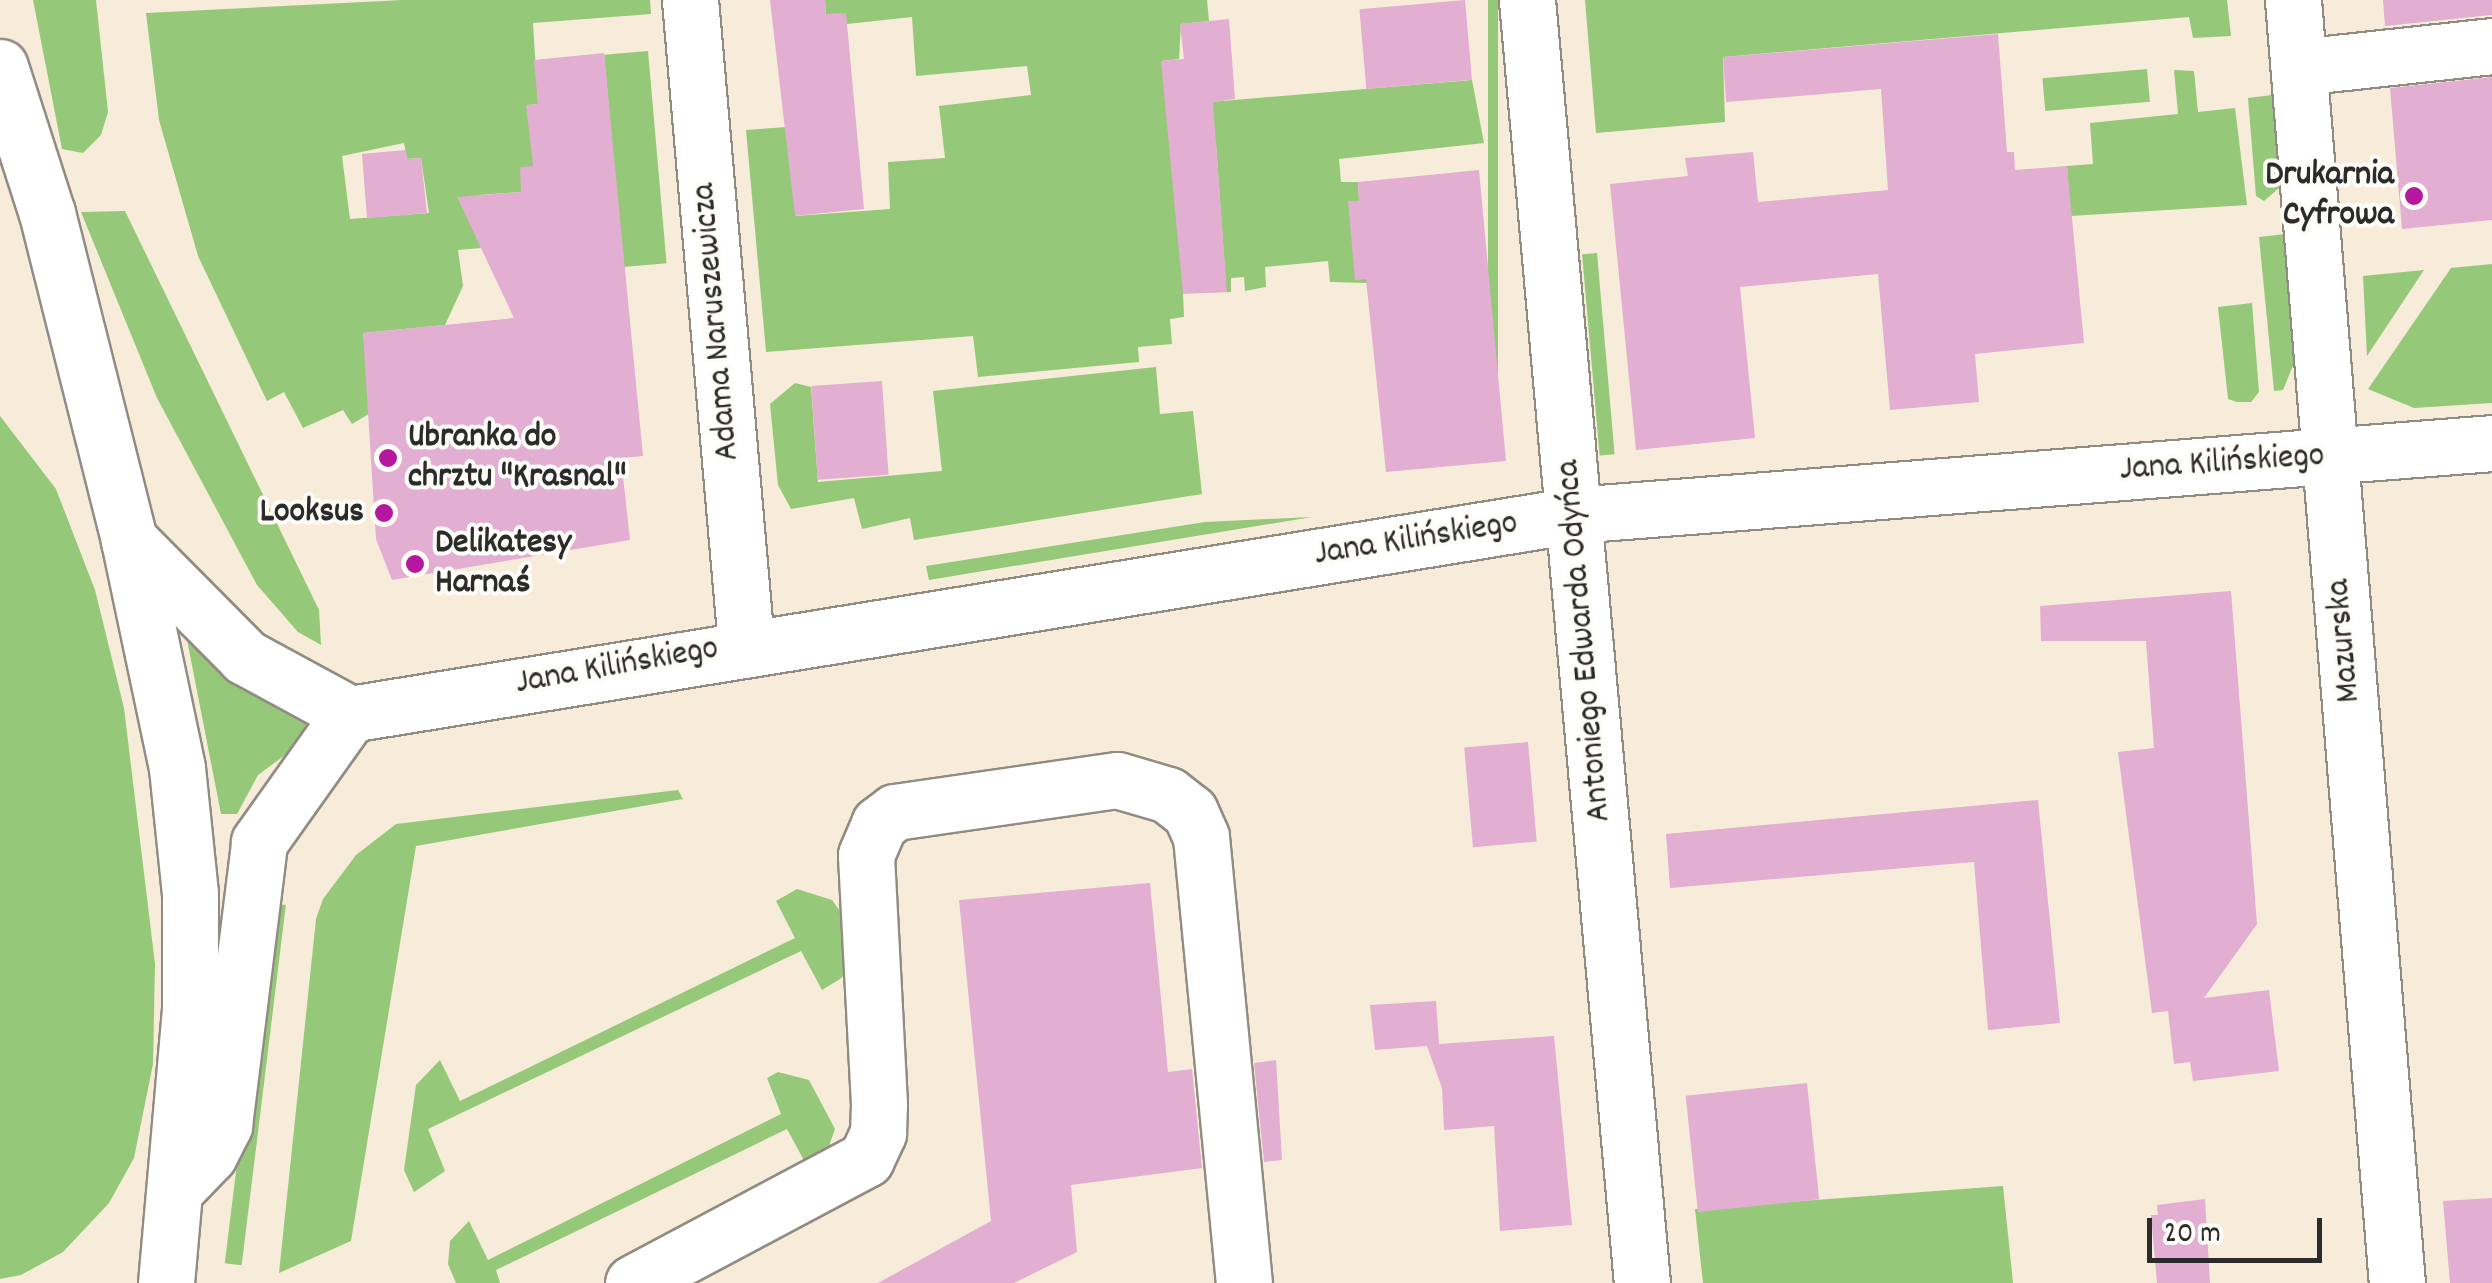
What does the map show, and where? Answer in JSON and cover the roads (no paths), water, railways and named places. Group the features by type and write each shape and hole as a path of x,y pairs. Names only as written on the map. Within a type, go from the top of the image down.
{"street":[{"name":"Adama Naruszewicza","path":"690,0 746,644"},
{"name":"Antoniego Edwarda Odyńca","path":"1527,0 1642,1283"},
{"name":"Mazurska","path":"2294,0 2397,1283"},
{"path":"2299,67 2492,46"},
{"path":"0,68 47,213 110,481 129,540 186,840 190,1009 166,1283"},
{"name":"Jana Kilińskiego","path":"350,714 746,644 1574,515 2492,444"},
{"path":"129,540 245,658 350,714 259,842 224,1125 209,1155 174,1201"},
{"path":"634,1283 866,1159 878,1134 879,1104 866,855 879,824 895,812 1117,780 1168,794 1190,812 1202,837 1244,1283"}],"place":[{"name":"Drukarnia Cyfrowa","path":"2414,196"},
{"name":"Ubranka do chrztu \"Krasnal\"","path":"388,458"},
{"name":"Looksus","path":"384,513"},
{"name":"Delikatesy Harnaś","path":"415,564"}]}
